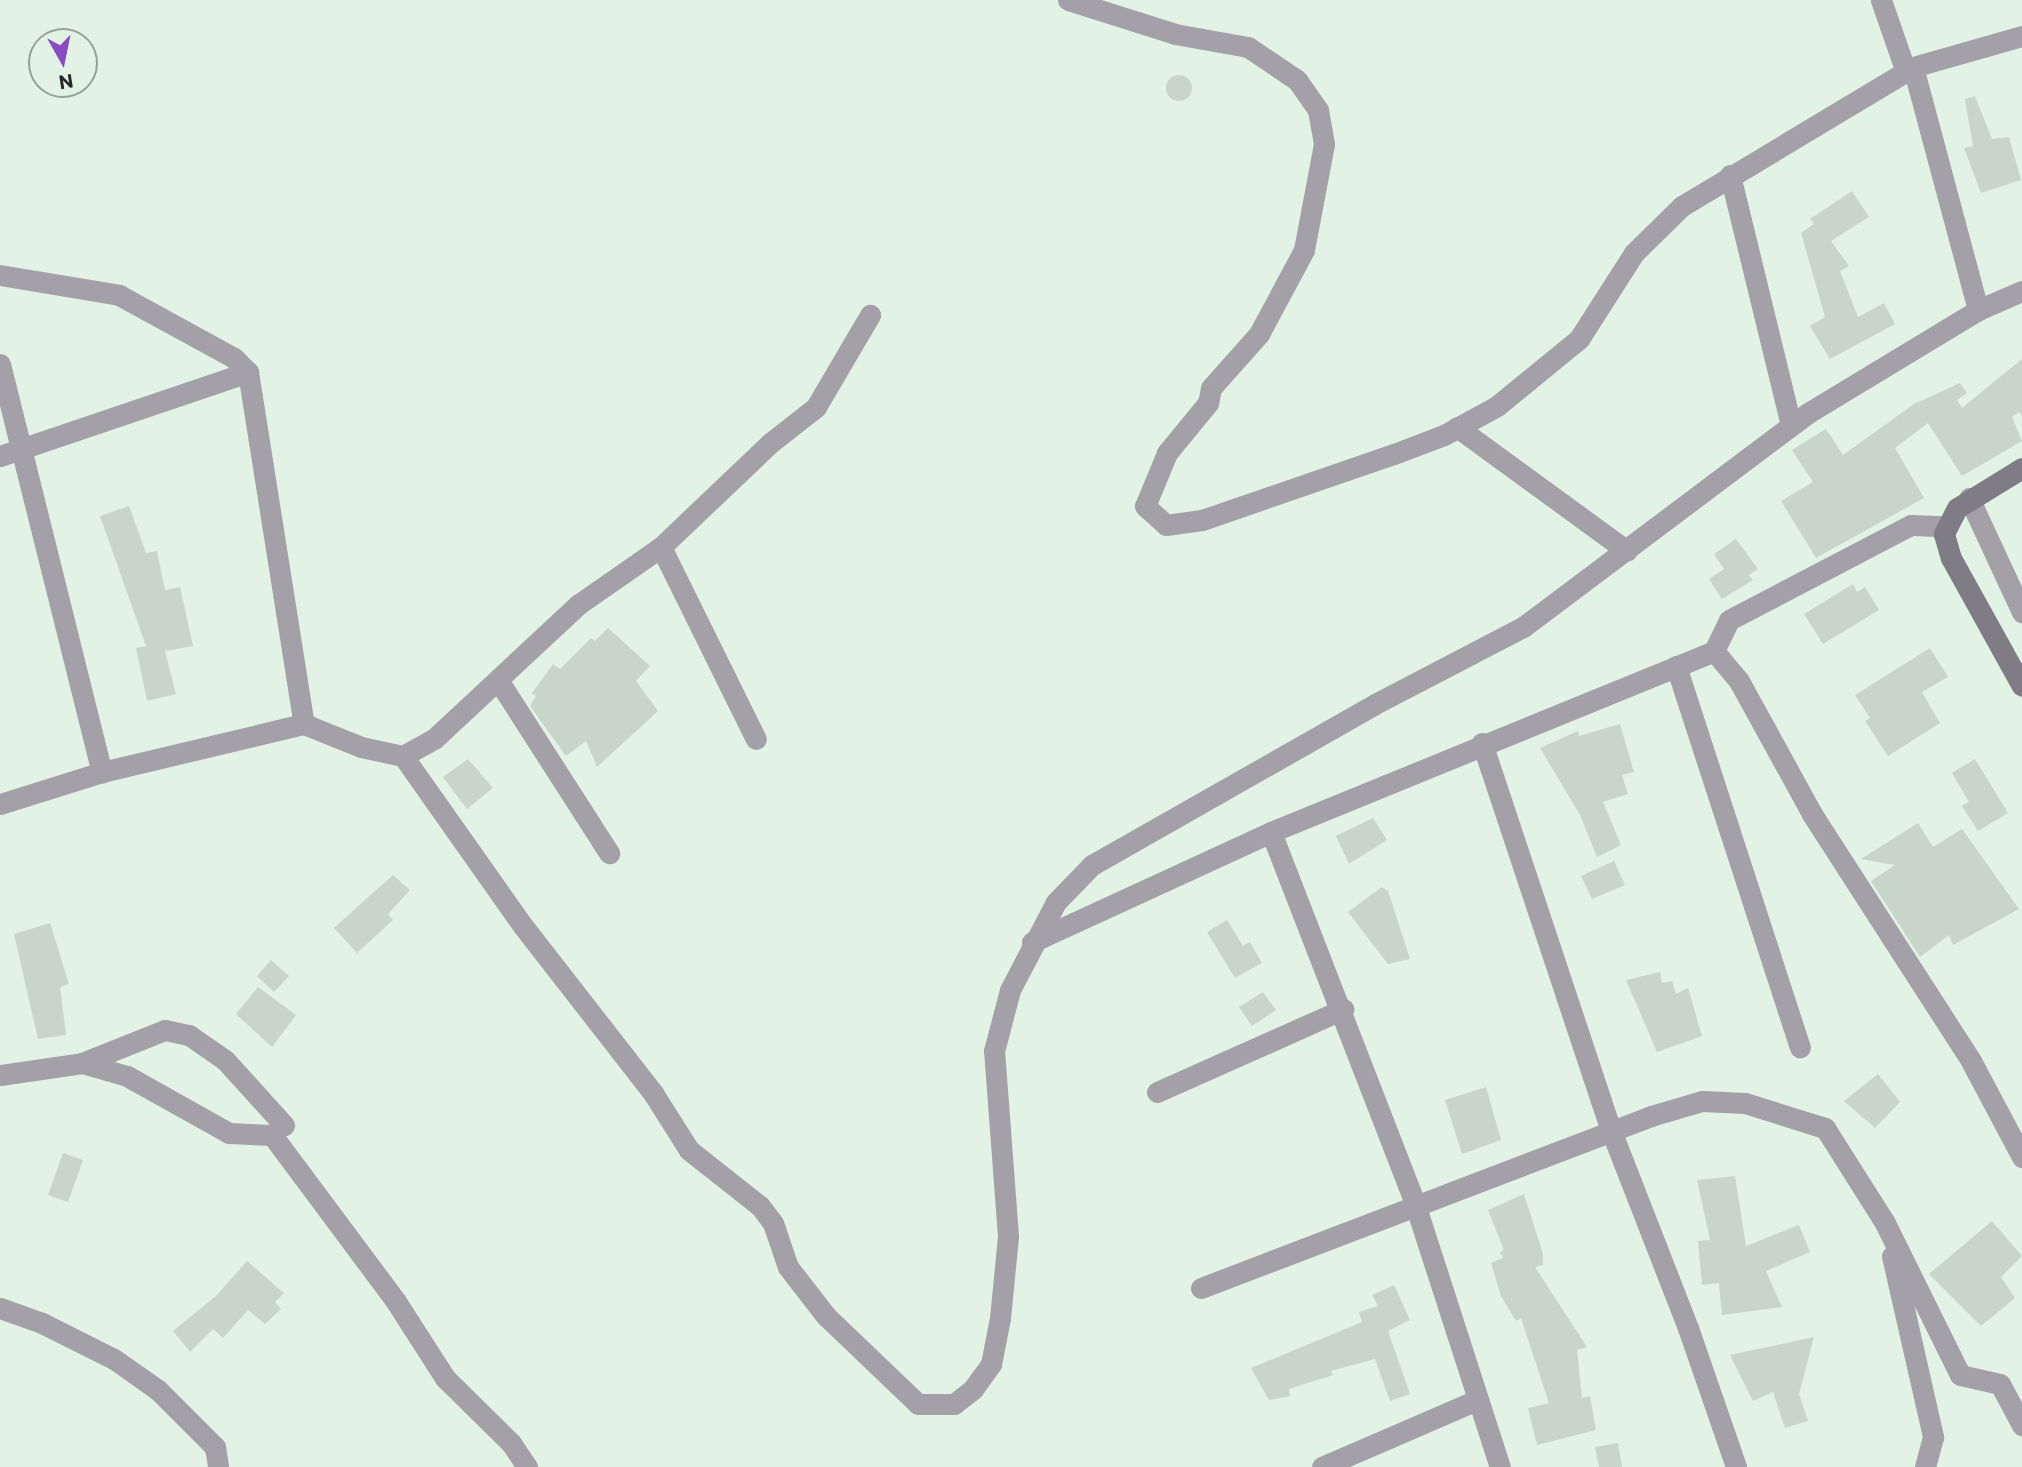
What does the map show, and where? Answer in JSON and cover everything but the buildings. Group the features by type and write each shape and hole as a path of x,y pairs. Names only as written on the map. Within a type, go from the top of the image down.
{"main road":[{"path":"2022,468 1969,498 1945,526 1951,558 2022,686"}],"street":[{"path":"1068,0 1175,34 1248,47 1297,80 1318,110 1324,144 1304,250 1285,291 1259,334 1211,388 1208,404 1167,453 1145,506 1166,525 1202,520 1394,454 1457,428 1497,406 1579,339 1634,253 1656,227 1730,175 1910,70 2022,36"},
{"path":"1881,0 1910,70 1978,310"},
{"path":"1730,175 1791,426"},
{"path":"0,275 119,295 234,358 248,372 304,724"},
{"path":"403,756 523,926 653,1093 689,1150 760,1206 773,1223 788,1266 806,1292 918,1404 954,1405 973,1389 991,1364 1008,1236 994,1051 1010,990 1032,942 1056,902 1091,865 1375,704 1524,627 1791,426 1978,310 2022,291"},
{"path":"0,804 102,772 304,724 361,747 403,756 434,739 579,604 661,547 769,444 816,407 870,315"},
{"path":"0,364 10,453 102,772"},
{"path":"10,453 248,372"},
{"path":"1457,428 1628,551"},
{"path":"1969,498 2022,612"},
{"path":"1032,942 1271,832 1482,743 1714,651 1729,620 1911,525 1945,526"},
{"path":"661,547 756,739"},
{"path":"1714,651 1745,692 1812,814 1970,1061 2022,1157"},
{"path":"1676,666 1800,1048"},
{"path":"498,680 609,853"},
{"path":"1482,743 1612,1133 1688,1328 1736,1467"},
{"path":"1271,832 1343,1009 1415,1204 1500,1467"},
{"path":"1157,1092 1343,1009"},
{"path":"0,1075 82,1063 165,1031 189,1035 225,1060 284,1125"},
{"path":"82,1063 127,1076 229,1133 272,1135 395,1300 445,1378 511,1443 527,1467"},
{"path":"1201,1288 1415,1204 1702,1101 1745,1103 1790,1114 1825,1128 1885,1223 1960,1375 2000,1384 2022,1425"},
{"path":"1885,1223 1933,1437 1925,1467"},
{"path":"0,1308 42,1323 114,1359 158,1390 215,1447 218,1467"},
{"path":"1322,1467 1477,1400"}]}
